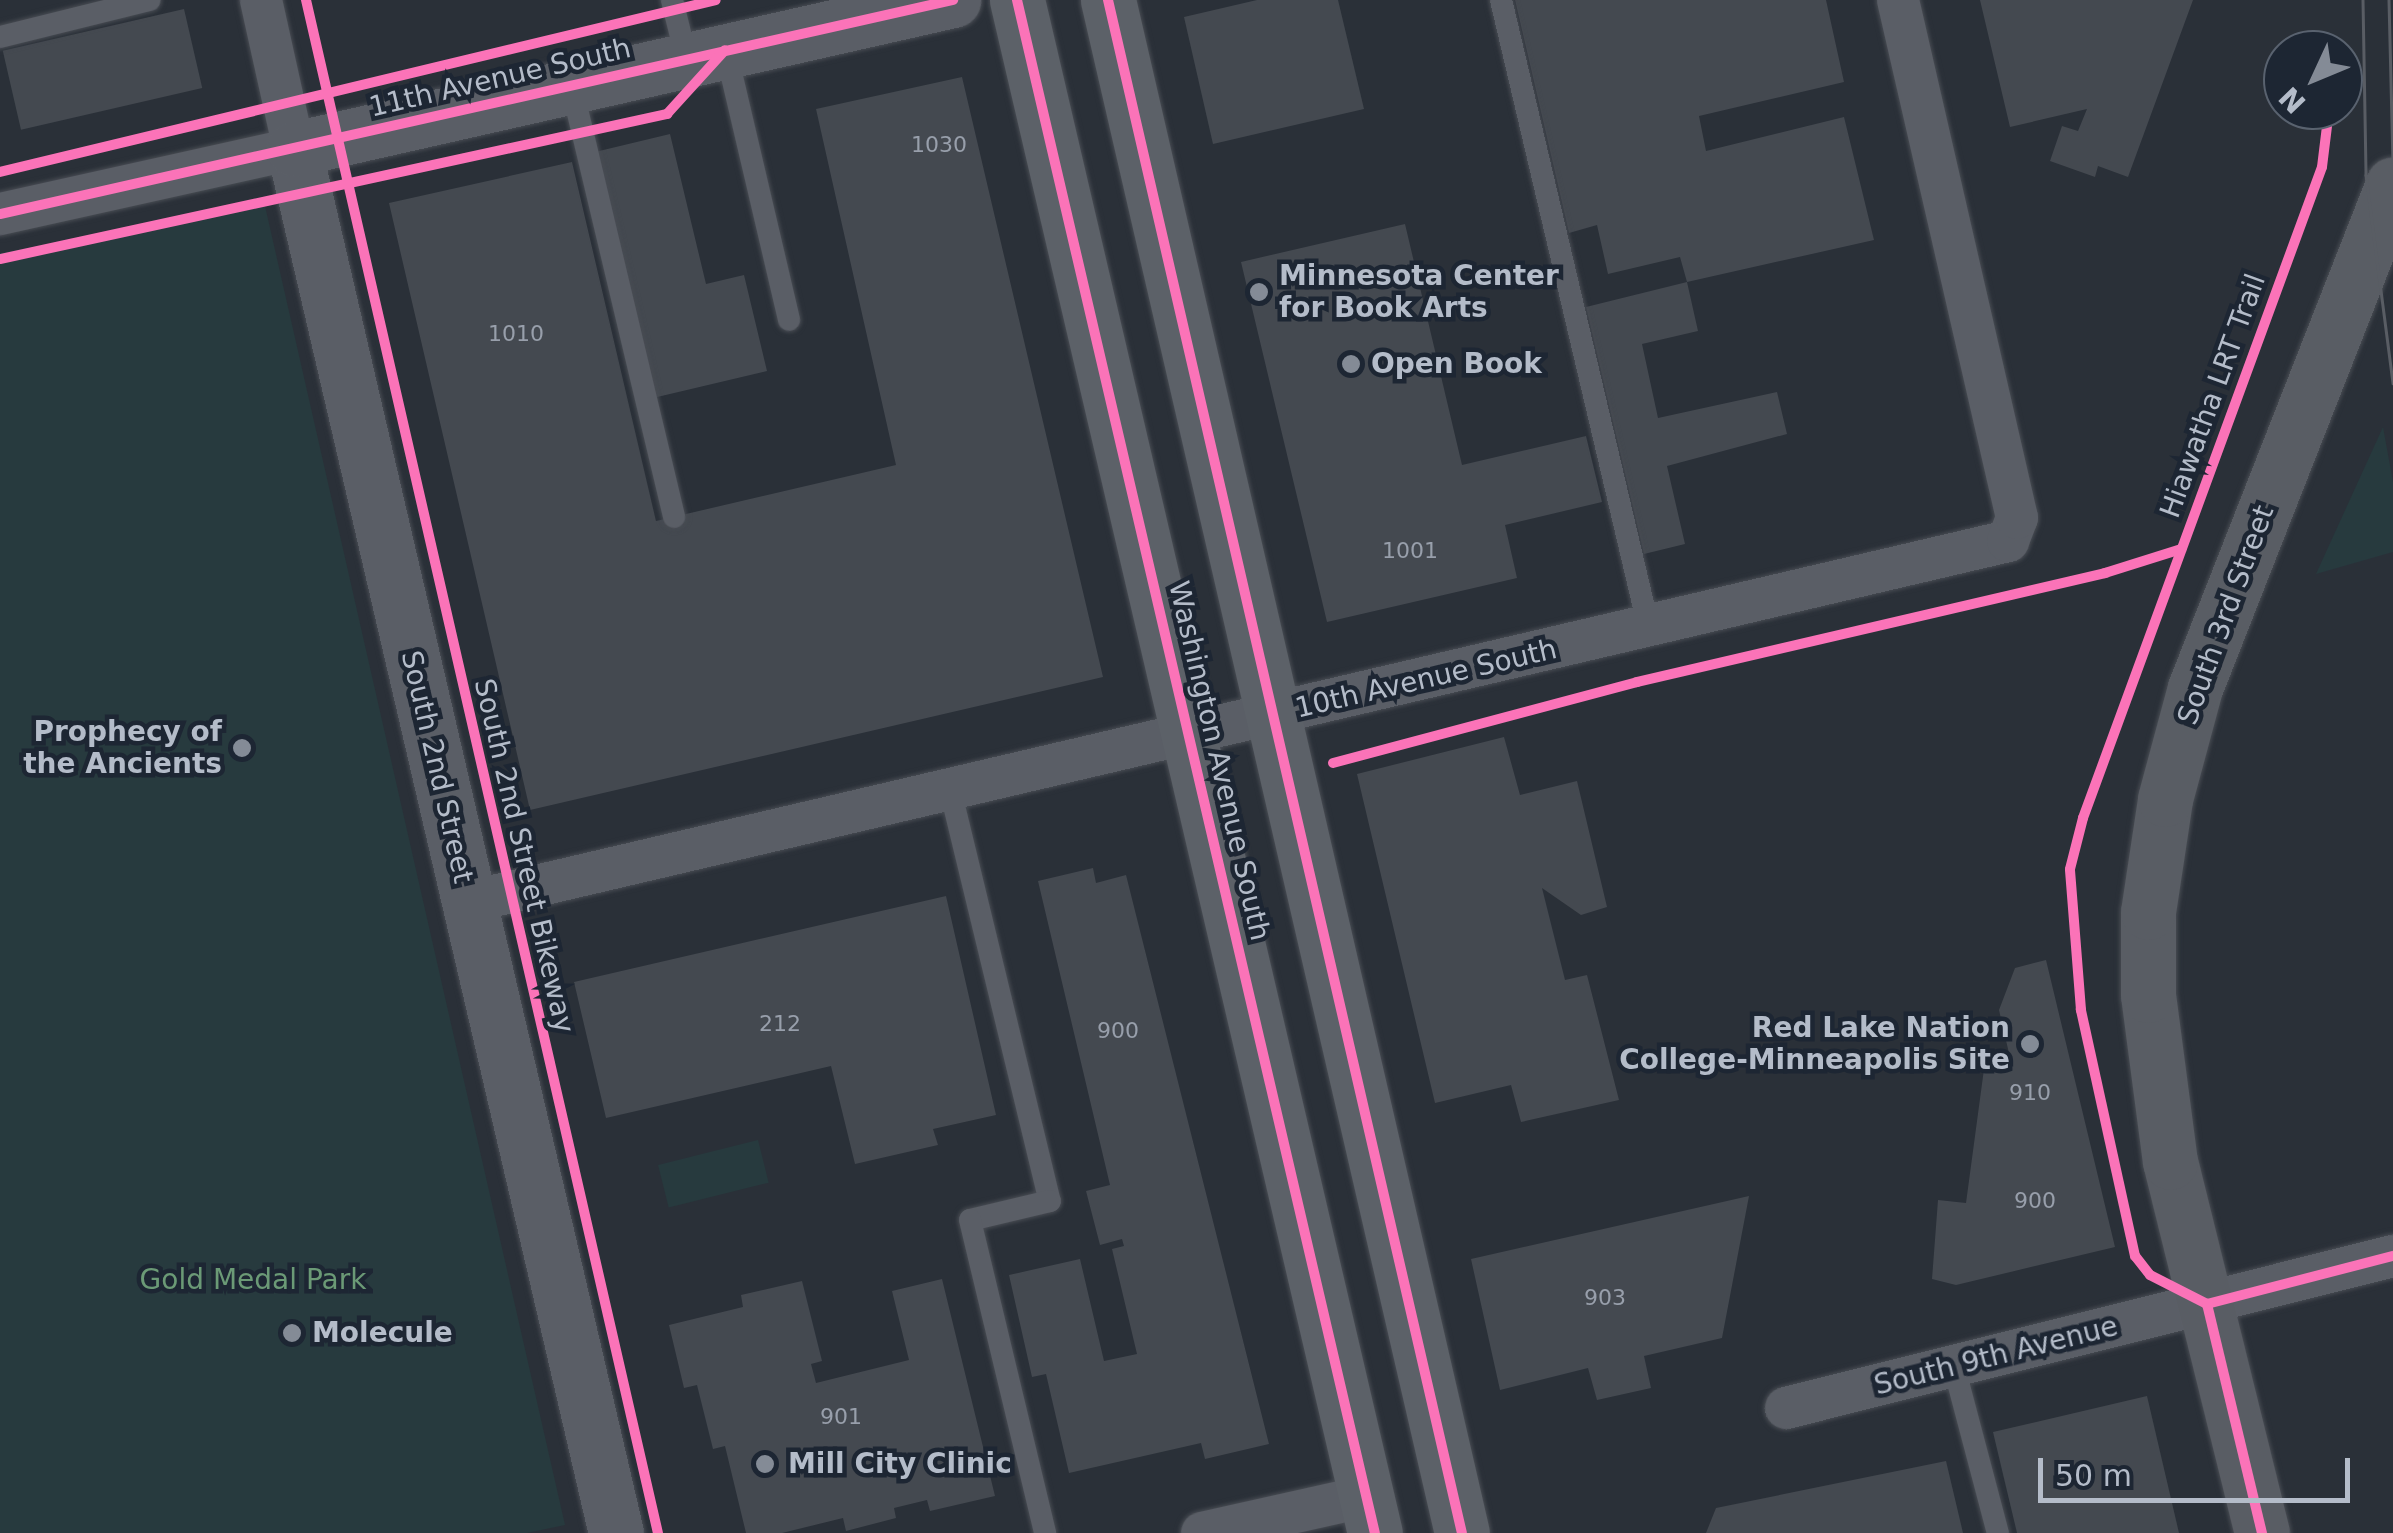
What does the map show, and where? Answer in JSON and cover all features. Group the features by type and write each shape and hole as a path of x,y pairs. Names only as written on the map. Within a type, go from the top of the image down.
{"main road":[{"name":"Washington Avenue South","path":"1017,0 1371,1515"},
{"path":"1108,0 1462,1533"},
{"name":"South 3rd Street","path":"2262,1533 2170,1162 2148,995 2148,912 2165,799 2195,688 2393,184"}],"street":[{"name":"South 2nd Street","path":"261,0 616,1533"},
{"name":"11th Avenue South","path":"0,214 953,0"},
{"name":"10th Avenue South","path":"468,902 1189,736 2008,540 2017,518 1898,0"},
{"name":"South 9th Avenue","path":"1786,1408 2393,1256"},
{"path":"1202,1533 1371,1515"}],"lane":[{"path":"0,38 148,0"},
{"path":"672,0 706,53 789,320"},
{"path":"1501,0 1648,625"},
{"path":"570,84 674,517"},
{"path":"950,790 1050,1201 970,1220 1046,1533"},
{"path":"1954,1367 1998,1533"}],"green space":[{"name":"Gold Medal Park","path":"265,206 565,1525 527,1533 0,1533 0,253"},
{"path":"2383,427 2393,482 2393,552 2316,574"},
{"path":"758,1140 769,1183 669,1208 658,1165"}],"building":[{"path":"1257,0 1338,0 1364,109 1213,144 1184,17"},
{"path":"1515,0 1826,0 1844,82 1699,116 1706,151 1844,117 1874,240 1687,282 1680,257 1608,274 1597,225 1569,233"},
{"path":"1980,0 2193,0 2128,177 2098,166 2095,177 2050,161 2062,126 2078,131 2087,109 2010,127"},
{"path":"184,9 202,88 21,130 3,51"},
{"path":"962,77 1103,677 530,810 389,203 572,162 656,521 896,465 816,109"},
{"path":"670,134 706,284 744,275 767,371 653,398 595,152"},
{"path":"1405,224 1462,465 1586,436 1602,502 1505,525 1517,578 1327,622 1241,262"},
{"path":"1687,282 1698,331 1642,344 1658,418 1777,392 1787,434 1667,466 1685,544 1644,554 1586,307"},
{"path":"1504,737 1520,795 1577,781 1607,907 1581,915 1542,888 1565,980 1587,975 1619,1100 1521,1122 1511,1085 1435,1103 1357,774"},
{"path":"1093,868 1096,883 1126,875 1269,1444 1205,1459 1201,1443 1069,1473 1046,1374 1032,1377 1009,1275 1080,1259 1104,1361 1137,1354 1112,1249 1124,1246 1122,1239 1100,1245 1086,1191 1110,1185 1038,881"},
{"path":"946,896 996,1115 933,1129 938,1145 855,1164 831,1066 606,1118 574,982"},
{"name":"Red Lake Nation College-Minneapolis Site","path":"2046,960 2115,1247 1956,1285 1932,1279 1938,1200 1966,1203 1984,1069 2011,1062 1999,1010 2015,968"},
{"path":"1749,1196 1722,1338 1644,1356 1651,1388 1597,1400 1588,1368 1500,1390 1471,1259"},
{"path":"942,1279 995,1496 930,1511 927,1500 894,1508 896,1518 846,1531 843,1518 782,1533 746,1533 725,1446 713,1449 697,1385 684,1388 669,1325 743,1307 741,1295 802,1281 822,1361 811,1364 816,1383 909,1360 892,1291"},
{"path":"2147,1396 2179,1533 2017,1533 1993,1432"},
{"path":"1946,1461 1963,1533 1706,1533 1716,1508"}],"tram line":[{"path":"2363,0 2366,175 2393,383"},
{"path":"2389,0 2393,162"}],"cycle path":[{"name":"South 2nd Street Bikeway","path":"306,0 658,1533"},
{"path":"0,172 716,0"},
{"path":"0,214 953,0"},
{"path":"1017,0 1375,1533"},
{"path":"1108,0 1462,1533"},
{"path":"0,259 667,114 725,50"},
{"name":"Hiawatha LRT Trail","path":"2207,1304 2150,1275 2135,1256 2081,1010 2070,869 2083,818 2322,167 2327,130"},
{"path":"1333,763 1637,682 2105,573 2181,549"},
{"path":"2207,1304 2393,1256"},
{"path":"2207,1304 2262,1533"}],"place":[{"name":"Minnesota Center for Book Arts","path":"1259,292"},
{"name":"Open Book","path":"1351,364"},
{"name":"Prophecy of the Ancients","path":"242,748"},
{"name":"Red Lake Nation College-Minneapolis Site","path":"2030,1044"},
{"name":"Molecule","path":"292,1333"},
{"name":"Mill City Clinic","path":"765,1464"}]}
